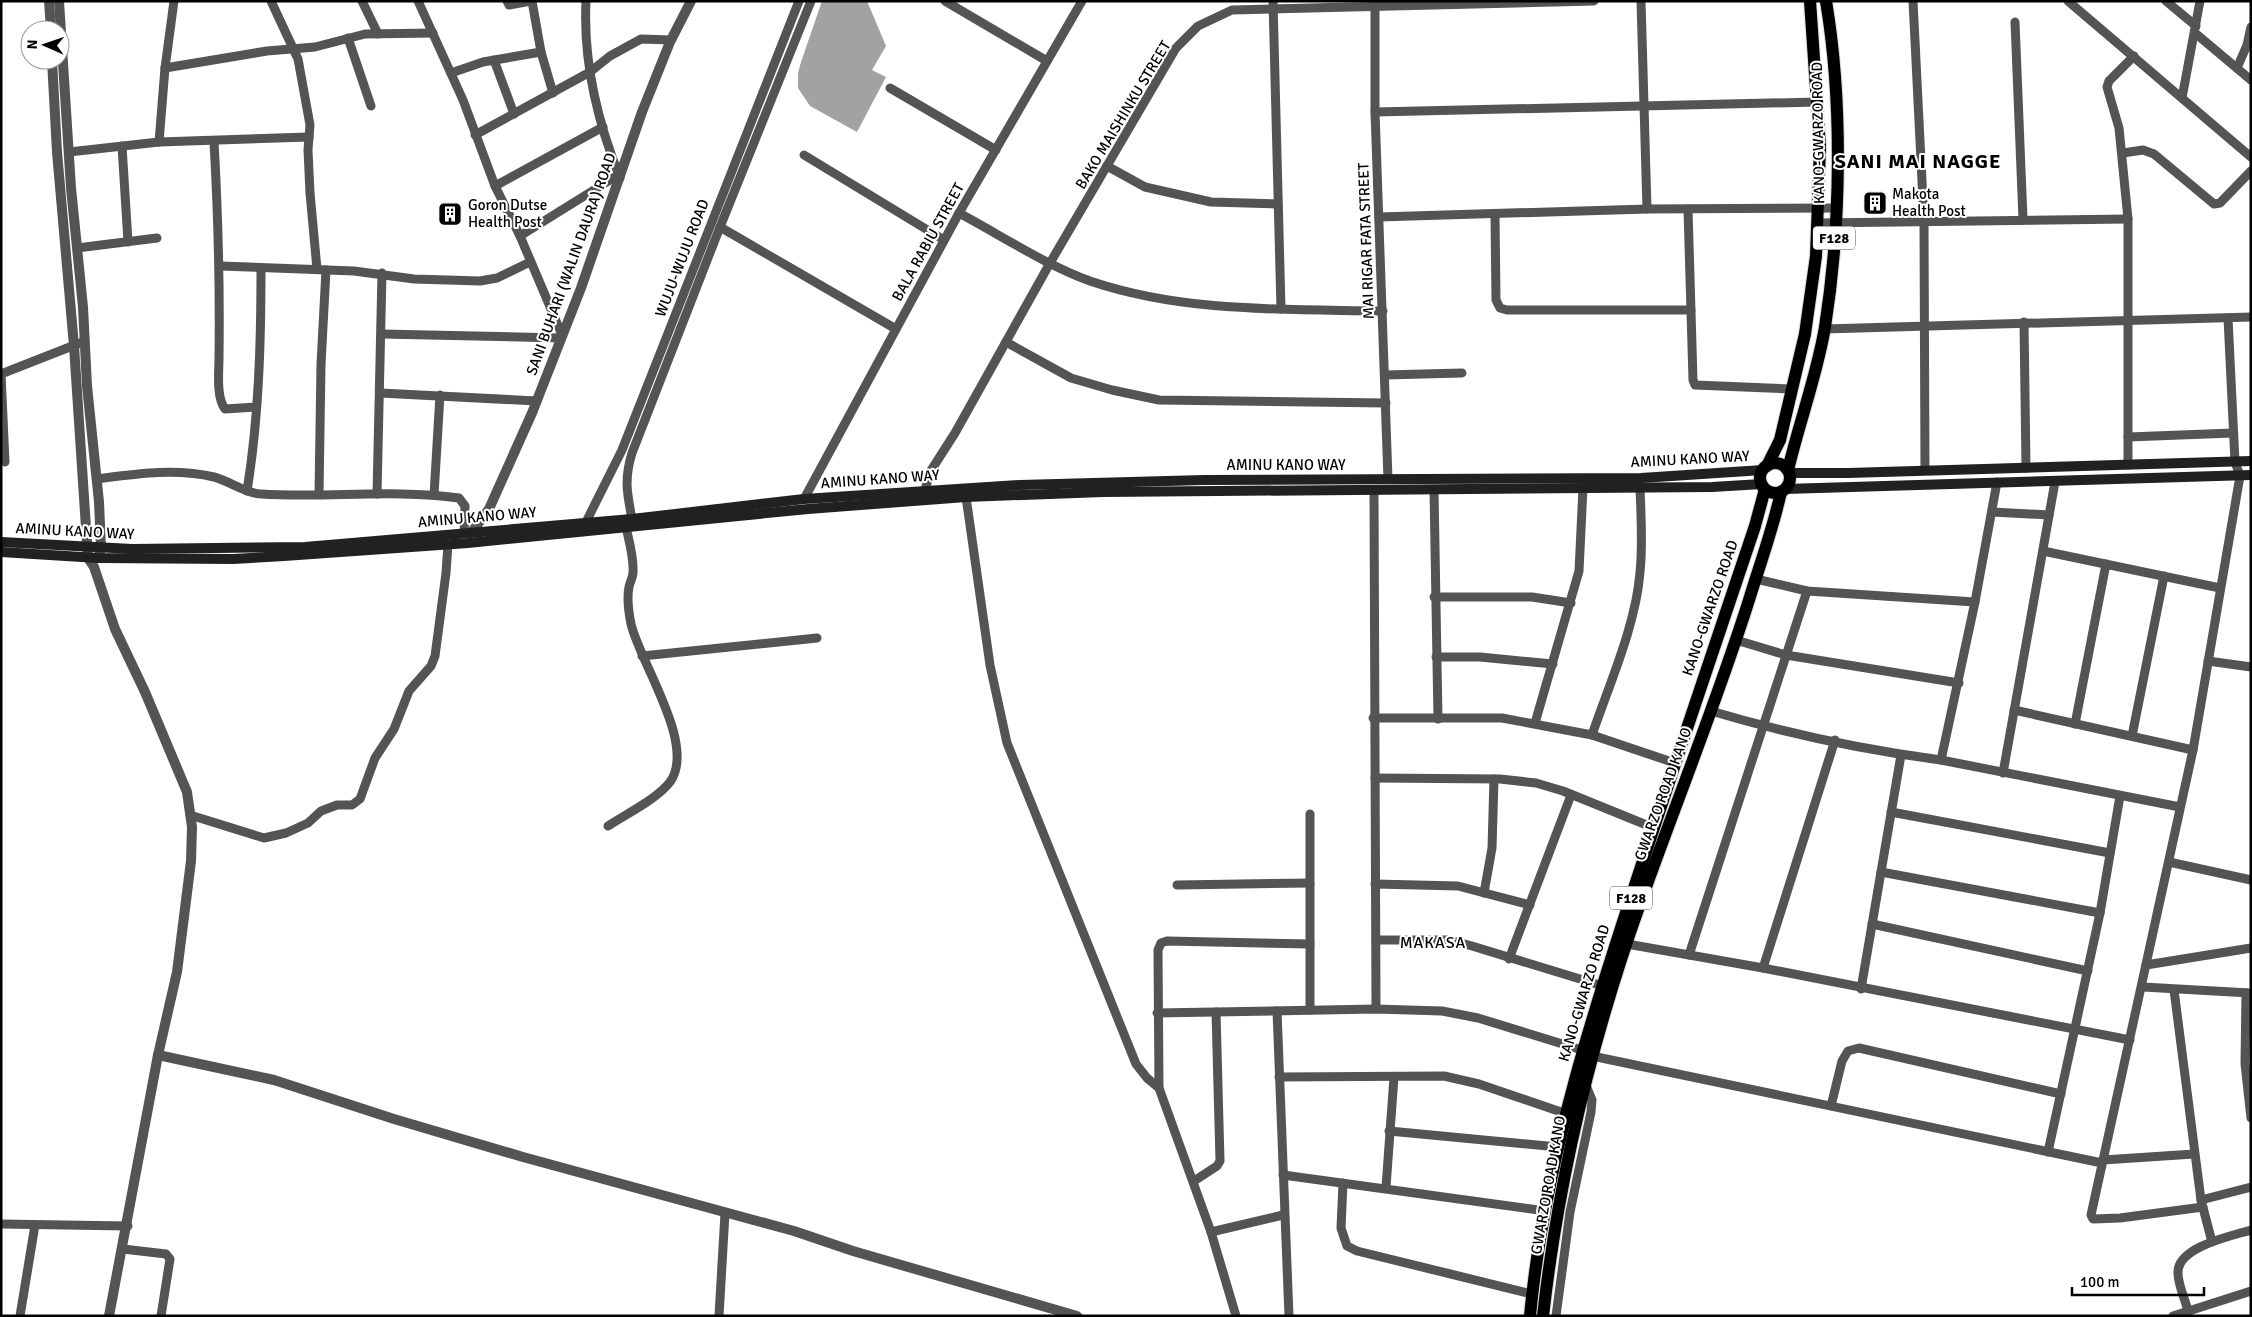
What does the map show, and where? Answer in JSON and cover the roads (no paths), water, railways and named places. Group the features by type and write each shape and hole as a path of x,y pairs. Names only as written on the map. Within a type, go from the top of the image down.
{"main road":[{"name":"KANO-GWARZO ROAD","path":"1765,468 1780,440 1805,334 1814,281 1820,147 1810,1"},
{"name":"KANO-GWARZO ROAD","path":"1788,472 1824,329 1832,273 1836,208 1836,82 1832,34 1826,1"},
{"path":"1765,468 1778,464 1788,472 1848,473 2251,461"},
{"name":"AMINU KANO WAY","path":"1348,485 1374,490 1434,490 1512,483 1641,478 1765,468"},
{"name":"F128","path":"1763,486 1761,475 1765,468"},
{"name":"F128","path":"1783,491 1790,482 1788,472"},
{"path":"1763,486 1772,493 1997,482 2055,482 2251,475"},
{"name":"AMINU KANO WAY","path":"1,552 232,559 448,544 630,523 804,499 925,490 990,492 1129,481 1348,485 1388,479 1512,483 1582,488 1763,486"},
{"name":"KANO-GWARZO ROAD","path":"1530,1316 1546,1211 1558,1147 1567,1114 1587,1053 1603,986 1675,763 1755,526 1763,486"},
{"name":"GWARZO ROAD KANO","path":"1544,1316 1560,1204 1585,1082 1587,1053 1736,640 1783,491"},
{"name":"AMINU KANO WAY","path":"1,542 94,556 305,547 586,522 630,523 966,497 990,492"}],"street":[{"path":"49,1 50,20"},
{"path":"59,1 87,386 96,480 94,556"},
{"path":"159,142 165,68 174,1"},
{"path":"272,1 298,59 310,125 310,193 322,269 319,494"},
{"path":"362,1 378,34"},
{"path":"382,334 561,336 520,236 495,186 451,73 418,1"},
{"path":"507,1 508,5 532,1 541,52 553,93"},
{"path":"520,236 619,177 603,127 590,72 586,1"},
{"name":"SANI BUHARI (WALIN DAURA) ROAD","path":"467,534 489,509 537,401 642,112 672,40 691,1"},
{"name":"WUJU-WUJU ROAD","path":"586,522 622,450 799,1"},
{"name":"WUJU-WUJU ROAD","path":"608,826 657,794 670,781 677,764 676,748 660,690 642,656 631,624 629,589 633,572 626,490 627,470 720,226 812,1"},
{"path":"945,1 1047,61"},
{"name":"BALA RABIU STREET","path":"804,499 959,213 1082,1"},
{"name":"BAKO MAISHINKU STREET","path":"925,490 930,472 955,433 1050,263 1176,48 1198,26 1232,10 1273,5 1594,1"},
{"path":"1641,1 1647,209"},
{"path":"1913,1 1924,221 1925,470"},
{"path":"2068,1 2251,157"},
{"path":"2166,1 2251,80"},
{"path":"2182,98 2200,1"},
{"name":"MAI RIGAR FATA STREET","path":"1375,4 1374,112 1388,479"},
{"path":"1273,5 1281,309"},
{"path":"2015,22 2023,219"},
{"path":"2237,68 2251,28"},
{"path":"165,68 267,51 315,47 348,38 378,34 433,33"},
{"path":"348,38 371,106"},
{"path":"475,135 590,72 610,56 641,39 672,40"},
{"path":"451,73 483,62 541,52"},
{"path":"2128,465 2128,218 2119,128 2107,87 2109,81 2134,56"},
{"path":"494,60 514,114"},
{"path":"52,70 56,152 94,556 115,629 184,784 190,815 191,861 177,972 158,1055 128,1226 109,1316"},
{"path":"890,88 996,150"},
{"path":"1374,112 1645,104 1817,102"},
{"path":"495,186 603,127"},
{"path":"69,152 159,142 214,142 309,137"},
{"path":"214,142 220,266 219,366 221,404 225,409 256,407"},
{"path":"122,146 128,242"},
{"path":"2123,153 2143,150 2154,154 2214,204 2220,203 2251,171"},
{"path":"804,156 944,240"},
{"path":"1107,166 1146,187 1211,202 1278,204"},
{"path":"1379,217 1647,209 1836,208"},
{"path":"1688,209 1693,380 1699,387 1791,389"},
{"path":"959,213 1050,263 1091,281 1147,295 1209,306 1383,311"},
{"path":"1495,215 1496,300 1500,308 1506,310 1690,310"},
{"path":"1818,223 2128,218"},
{"path":"720,226 896,329"},
{"path":"77,248 157,238"},
{"path":"220,266 322,269 382,273 414,279 480,281 497,278 530,262"},
{"path":"248,490 253,452 261,330 261,268"},
{"path":"376,494 382,334 382,273"},
{"path":"1824,329 2251,317"},
{"path":"2228,318 2235,462 2240,476 2193,750 2091,1215 2093,1219 2120,1218 2202,1204 2251,1187"},
{"path":"2024,322 2026,468"},
{"path":"5,462 1,374 85,342"},
{"path":"1006,342 1072,378 1112,390 1159,400 1386,403"},
{"path":"1385,375 1462,373"},
{"path":"380,393 537,401"},
{"path":"434,495 440,395"},
{"path":"2128,436 2234,433"},
{"path":"96,480 153,472 188,472 223,480 258,494 434,495 459,498 464,506 467,534"},
{"path":"1941,760 1959,683 1997,482"},
{"path":"2003,773 2055,482"},
{"path":"1535,723 1579,571 1582,488"},
{"path":"1592,735 1634,612 1640,573 1642,532 1640,488"},
{"path":"1374,490 1373,718 1376,1009"},
{"path":"1434,490 1434,597 1438,719"},
{"path":"966,497 990,665 1007,744 1132,1055 1147,1078 1159,1088"},
{"path":"1992,512 2049,514"},
{"path":"190,815 264,838 286,833 308,823 321,811 337,805 357,803 374,758 394,729 409,691 427,671 433,661 438,637 448,544"},
{"path":"2043,551 2220,588"},
{"path":"2075,724 2106,564"},
{"path":"2132,736 2164,576"},
{"path":"1756,579 1807,591 1975,602"},
{"path":"1689,955 1807,591"},
{"path":"1434,597 1532,597 1571,603"},
{"path":"642,656 817,638"},
{"path":"1736,640 1786,655 1959,683"},
{"path":"1436,657 1480,657 1553,664"},
{"path":"2208,661 2251,667"},
{"path":"2014,710 2193,750"},
{"path":"1711,711 1764,726 1901,755 1941,760 2180,807"},
{"path":"1373,718 1502,718 1592,735 1675,763"},
{"path":"1763,968 1835,740"},
{"path":"1861,988 1901,755"},
{"path":"1374,778 1494,779 1536,783 1654,828"},
{"path":"1484,892 1492,848 1494,779"},
{"path":"1509,958 1571,795"},
{"path":"2048,1152 2100,913 2120,796"},
{"path":"1891,812 2110,853"},
{"path":"1310,814 1310,1010"},
{"path":"2169,862 2251,880"},
{"path":"1881,872 2100,913"},
{"path":"1178,886 1310,883"},
{"path":"1375,884 1458,886 1530,905"},
{"path":"1872,924 2088,970"},
{"path":"1376,940 1449,940 1603,986"},
{"path":"1236,1316 1194,1181 1159,1088 1158,950 1161,944 1167,941 1310,944"},
{"path":"1627,944 1763,968 2130,1040"},
{"path":"2146,965 2251,948"},
{"path":"2142,987 2248,993 2248,1064 2251,1118"},
{"path":"2174,990 2194,1154 2202,1204 2212,1242"},
{"path":"1157,1013 1376,1009 1442,1011 1478,1018 1587,1053 2048,1152 2103,1162 2194,1154"},
{"path":"1277,1011 1283,1215 1289,1316"},
{"path":"1194,1181 1218,1166 1220,1161 1216,1012"},
{"path":"1831,1106 1842,1061 1848,1051 1859,1048 2061,1094"},
{"path":"158,1055 274,1080 514,1155 794,1231 853,1251 1077,1316"},
{"path":"1279,1076 1444,1076 1461,1079 1567,1114"},
{"path":"1386,1187 1394,1077"},
{"path":"1556,1316 1570,1212 1591,1112 1592,1100 1585,1082"},
{"path":"1389,1131 1558,1147"},
{"path":"1283,1175 1386,1187 1546,1211"},
{"path":"1343,1183 1341,1228 1347,1246 1405,1263 1532,1294"},
{"path":"719,1316 725,1213"},
{"path":"1211,1232 1283,1215"},
{"path":"1,1224 128,1226"},
{"path":"20,1316 35,1225"},
{"path":"2188,1311 2178,1274 2180,1261 2212,1242 2251,1230"},
{"path":"123,1249 166,1254 170,1259 161,1316"},
{"path":"2173,1316 2188,1311 2199,1311 2251,1291"}],"place":[{"name":"Makota Health Post","path":"1875,203"},
{"name":"Goron Dutse Health Post","path":"450,214"}],"district":[{"name":"SANI MAI NAGGE","path":"1918,161"},
{"name":"MAKASA","path":"1433,943"}]}
